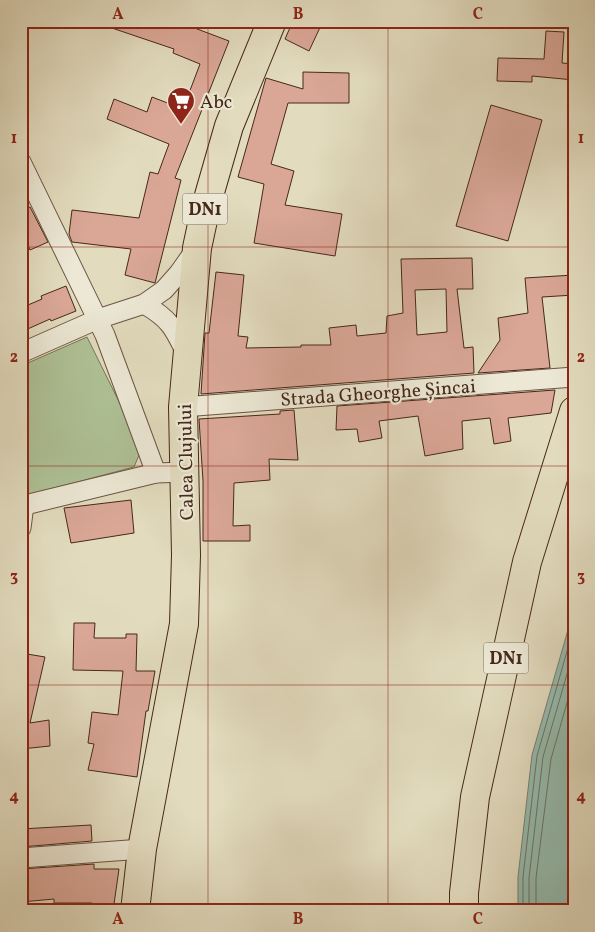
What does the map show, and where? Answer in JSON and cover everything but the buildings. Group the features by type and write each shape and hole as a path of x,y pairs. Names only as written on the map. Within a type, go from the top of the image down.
{"main road":[{"name":"Calea Clujului","path":"135,911 142,849 184,624 186,555 183,407 197,248 206,206 229,126 272,21"},
{"name":"DN1","path":"464,911 464,893 475,797 527,562 574,411"}],"street":[{"path":"21,162 105,335 156,473"},
{"path":"21,353 98,319 144,304 164,290 197,248"},
{"path":"144,304 160,313 172,326 187,356"},
{"name":"Strada Gheorghe Șincai","path":"183,407 574,377"},
{"path":"21,528 23,505 156,473 185,472"},
{"path":"21,858 142,849"}],"green space":[{"path":"87,337 142,448 134,467 21,497 21,366"}],"water":[{"path":"574,609 574,911 518,911 518,877 532,755"}],"place":[{"name":"Abc","path":"181,125"}]}
